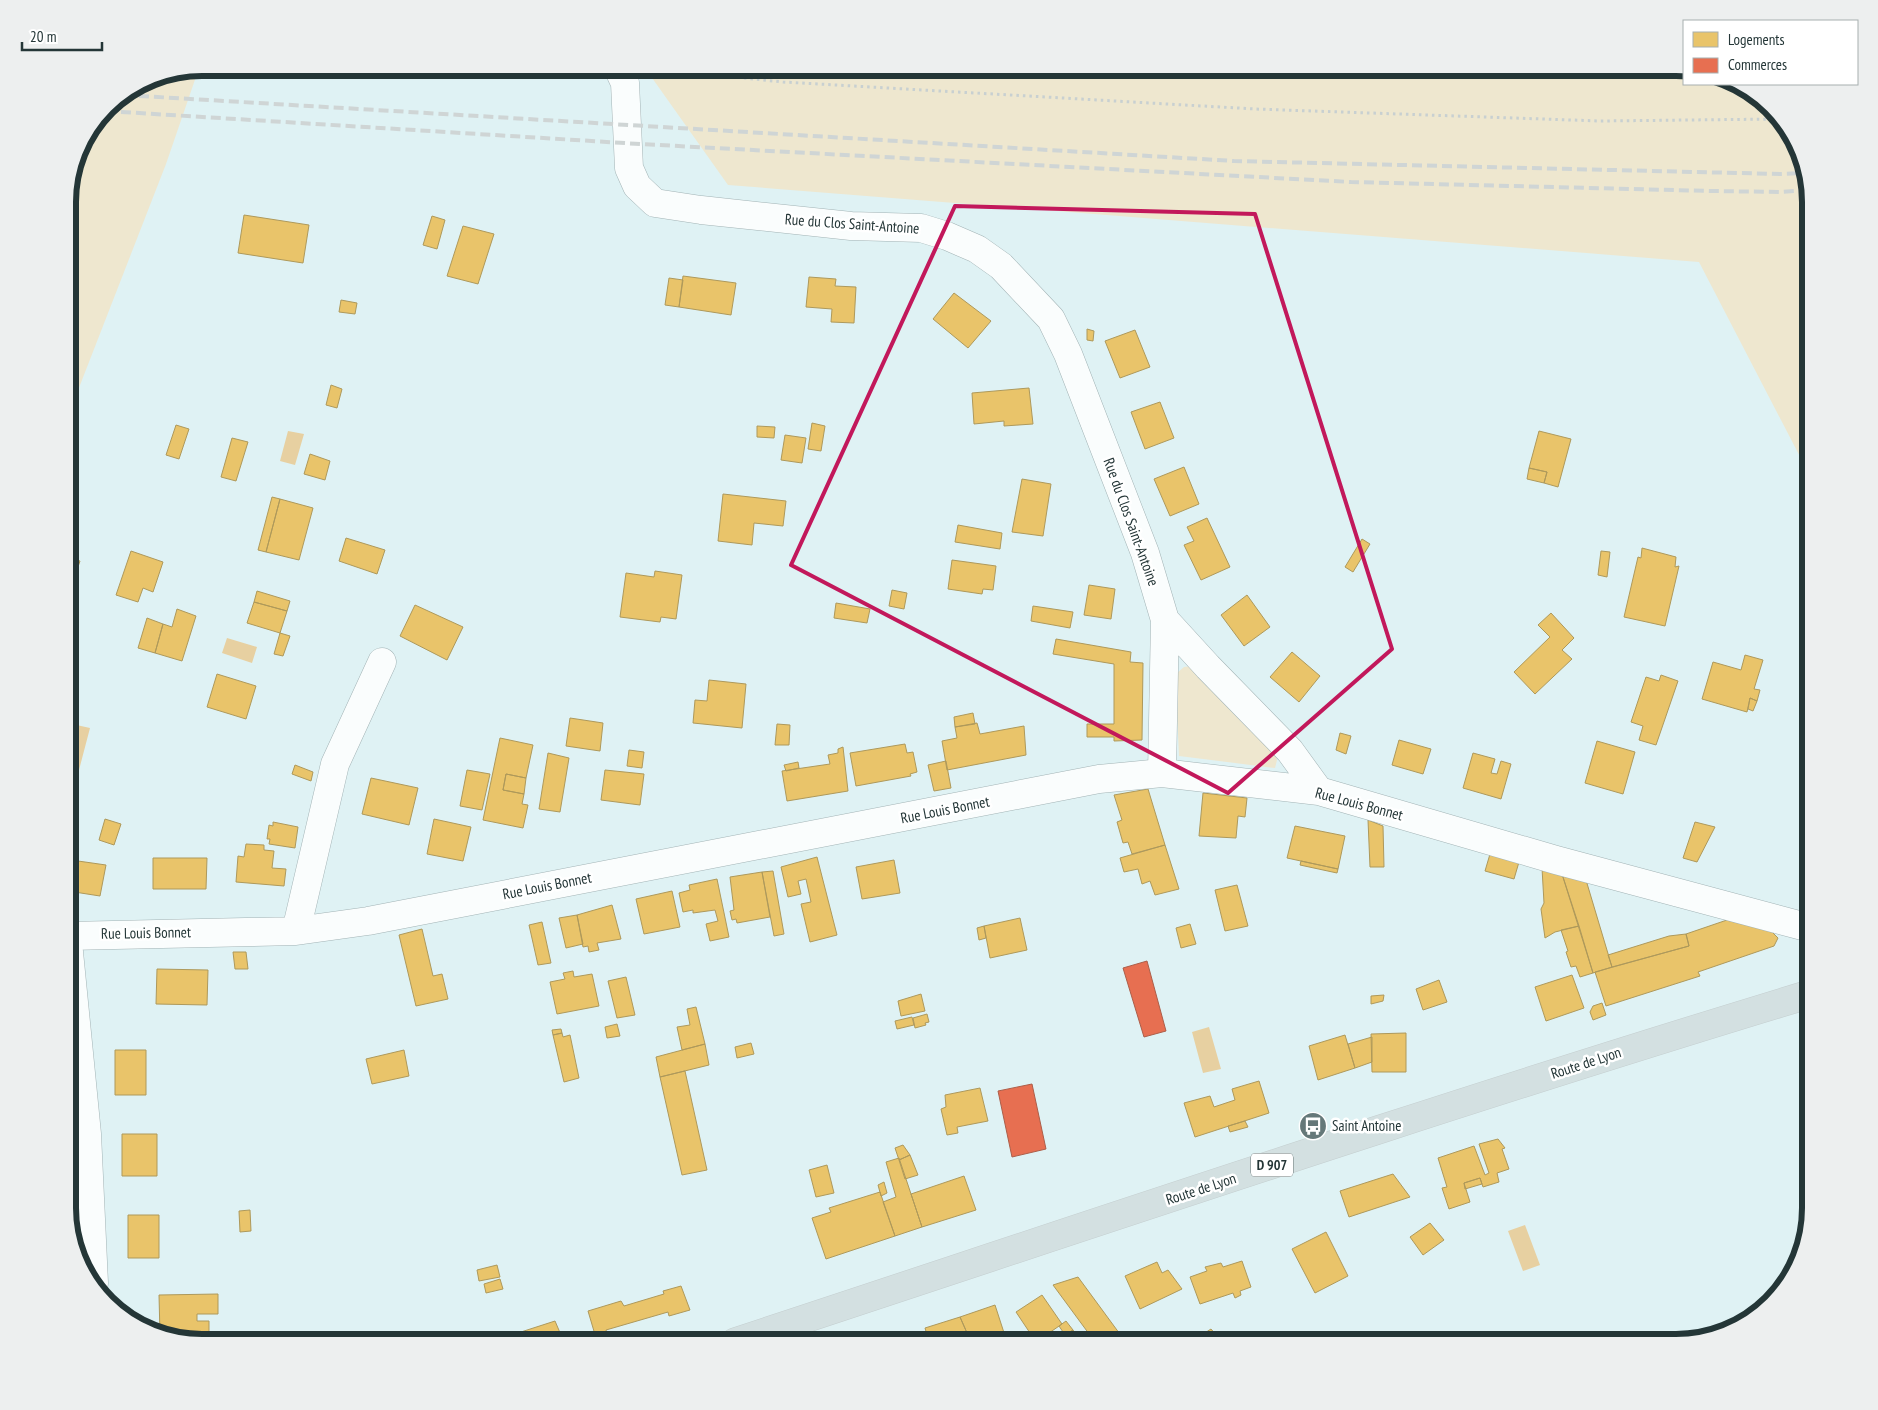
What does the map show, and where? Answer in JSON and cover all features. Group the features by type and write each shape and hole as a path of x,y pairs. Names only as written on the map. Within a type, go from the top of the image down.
{"main road":[{"name":"Route de Lyon","path":"759,1334 1426,1114 1682,1032 1802,996"}],"street":[{"name":"Rue du Clos Saint-Antoine","path":"622,76 625,83 629,168 637,186 655,202 701,210 851,226 920,228 947,236 977,249 1001,266 1051,320 1068,354 1145,553 1165,620 1162,773"},
{"name":"Rue du Clos Saint-Antoine","path":"1165,620 1290,751 1318,791"},
{"path":"296,931 335,764 382,662"},
{"name":"Rue Louis Bonnet","path":"77,936 296,931 368,921 1099,779 1162,773 1318,791 1556,860 1802,926"},
{"path":"77,1033 87,1134 93,1272"}],"path":[{"path":"723,76 783,82 1255,109 1600,120 1771,119"}],"highlighted area":[{"path":"955,206 1255,214 1392,649 1228,793 791,565"}],"shaded area":[{"path":"196,76 166,164 77,393 77,194 79,177 86,154 97,132 107,119 132,97 146,89 169,81"},
{"path":"651,76 1676,76 1683,76 1683,85 1721,85 1732,89 1753,102 1776,125 1789,146 1801,186 1802,461 1699,262 728,185"},
{"path":"288,431 304,434 295,465 280,461"},
{"path":"227,638 257,647 252,663 222,653"},
{"path":"1191,666 1273,748 1277,760 1275,768 1179,756 1177,673 1184,667"},
{"path":"77,725 90,728 79,770 77,769"},
{"path":"1209,1027 1221,1069 1203,1073 1192,1032"},
{"path":"1525,1225 1540,1265 1523,1271 1508,1231"}],"building: Logements":[{"path":"244,215 309,225 303,263 238,253"},
{"path":"432,216 445,220 437,249 423,245"},
{"path":"463,226 494,234 478,284 447,276"},
{"path":"683,276 736,283 731,315 679,307"},
{"path":"809,277 836,279 835,286 856,287 854,323 831,322 832,309 806,307"},
{"path":"669,278 683,280 679,307 665,305"},
{"path":"954,293 991,321 968,348 933,319"},
{"path":"341,300 357,303 355,314 339,312"},
{"path":"1087,329 1094,331 1093,341 1087,340"},
{"path":"1135,330 1150,367 1120,378 1105,341"},
{"path":"331,385 342,389 337,408 326,405"},
{"path":"1029,388 1033,424 1004,426 1004,421 974,424 972,393"},
{"path":"1160,402 1174,438 1145,449 1131,412"},
{"path":"812,423 825,426 821,451 808,449"},
{"path":"176,425 189,429 179,459 166,455"},
{"path":"757,426 775,427 774,438 757,437"},
{"path":"1539,431 1571,439 1558,487 1544,483 1547,472 1529,468"},
{"path":"785,435 806,438 802,463 781,460"},
{"path":"232,438 248,442 236,481 221,477"},
{"path":"310,454 330,461 325,480 304,474"},
{"path":"1184,467 1199,504 1170,516 1154,479"},
{"path":"1529,468 1547,472 1544,483 1527,479"},
{"path":"1022,479 1051,484 1043,536 1012,532"},
{"path":"723,494 786,501 783,526 754,523 752,545 718,541"},
{"path":"272,497 280,499 266,552 258,550"},
{"path":"280,499 313,508 299,560 266,552"},
{"path":"1207,518 1230,567 1201,580 1184,545 1194,541 1187,527"},
{"path":"958,525 1002,533 1000,549 955,542"},
{"path":"346,538 385,550 377,574 339,561"},
{"path":"1362,539 1370,544 1353,572 1345,567"},
{"path":"1642,548 1676,557 1675,567 1679,566 1665,626 1624,617 1638,557 1641,558"},
{"path":"131,551 163,562 153,592 143,588 138,602 116,595"},
{"path":"1601,551 1610,552 1607,577 1598,575"},
{"path":"952,560 996,566 993,590 983,589 982,594 948,589"},
{"path":"655,571 682,575 676,619 661,617 660,622 620,617 626,573 654,577"},
{"path":"1089,585 1115,589 1111,619 1084,615"},
{"path":"892,590 907,593 904,609 889,606"},
{"path":"257,591 290,601 287,611 254,602"},
{"path":"1247,595 1270,627 1244,646 1221,615"},
{"path":"254,602 287,611 280,633 247,623"},
{"path":"836,603 870,609 867,623 834,618"},
{"path":"415,605 463,627 447,660 400,636"},
{"path":"1033,606 1073,612 1070,628 1031,621"},
{"path":"177,609 196,616 182,661 155,653 163,624 172,627"},
{"path":"1551,613 1574,638 1562,650 1572,659 1535,694 1514,672 1550,637 1538,625"},
{"path":"147,618 163,624 155,653 138,648"},
{"path":"280,633 290,636 283,656 274,654"},
{"path":"1056,639 1131,652 1130,662 1143,663 1142,740 1114,741 1114,737 1087,737 1087,724 1114,724 1114,664 1053,654"},
{"path":"1292,652 1320,676 1299,702 1270,677"},
{"path":"1745,655 1763,660 1754,689 1760,690 1757,701 1750,698 1747,712 1702,699 1713,662 1741,670"},
{"path":"217,674 256,686 246,719 207,707"},
{"path":"1661,675 1678,681 1656,745 1639,740 1643,726 1631,722 1646,677 1659,681"},
{"path":"709,680 746,684 742,728 693,723 695,700 707,701"},
{"path":"1750,698 1757,701 1753,711 1748,709"},
{"path":"973,713 975,724 955,727 954,717"},
{"path":"570,718 603,723 600,751 566,746"},
{"path":"977,723 980,734 1024,726 1026,755 947,770 942,741 957,738 955,727"},
{"path":"777,724 790,725 789,745 775,745"},
{"path":"1340,733 1351,736 1346,754 1336,750"},
{"path":"500,738 533,745 526,778 506,774 503,790 524,794 522,804 528,805 523,828 483,820"},
{"path":"1399,740 1431,749 1423,774 1392,765"},
{"path":"1597,741 1635,752 1623,794 1585,783"},
{"path":"905,744 907,753 913,752 917,772 910,774 911,776 856,786 850,753"},
{"path":"843,747 848,791 787,801 782,771 830,764 828,755 838,753 838,749"},
{"path":"629,750 644,752 642,768 627,766"},
{"path":"548,753 569,758 560,812 539,809"},
{"path":"1473,753 1495,759 1491,773 1497,774 1501,761 1511,764 1501,799 1463,788"},
{"path":"946,761 951,788 934,791 928,765"},
{"path":"798,762 799,768 786,771 784,765"},
{"path":"295,765 313,772 311,781 292,774"},
{"path":"467,770 490,774 482,810 460,806"},
{"path":"605,770 644,774 640,805 601,800"},
{"path":"506,774 526,778 524,794 503,790"},
{"path":"371,778 418,788 409,825 362,814"},
{"path":"1148,789 1165,845 1132,854 1128,842 1123,843 1117,822 1122,820 1114,795"},
{"path":"1203,793 1247,798 1245,817 1238,816 1236,838 1199,836"},
{"path":"105,819 121,824 114,845 99,840"},
{"path":"434,819 471,827 463,861 427,854"},
{"path":"1368,820 1383,826 1384,867 1370,867"},
{"path":"273,822 298,827 295,848 269,844 270,839 267,839 269,825 273,826"},
{"path":"1695,822 1715,827 1697,862 1683,858"},
{"path":"1295,826 1345,836 1338,869 1287,858"},
{"path":"246,844 264,845 264,850 274,851 272,868 286,869 284,886 236,882 238,856 244,857"},
{"path":"1165,845 1179,889 1155,895 1150,881 1142,884 1138,869 1124,872 1120,858"},
{"path":"1490,854 1519,862 1514,879 1485,871"},
{"path":"817,857 837,935 810,942 801,904 811,902 806,879 798,881 801,894 788,897 781,867"},
{"path":"153,858 207,858 206,889 153,889"},
{"path":"894,860 900,893 862,899 856,867"},
{"path":"77,861 106,865 100,896 77,892"},
{"path":"1301,861 1338,869 1337,873 1300,865"},
{"path":"1542,868 1562,874 1579,926 1555,932 1545,938 1541,909 1544,903"},
{"path":"773,871 784,934 774,936 762,872"},
{"path":"762,872 770,917 737,923 736,919 732,920 730,911 734,910 730,877"},
{"path":"1562,874 1586,880 1612,967 1593,973"},
{"path":"717,879 729,937 710,941 706,924 718,921 715,910 693,913 693,910 683,912 679,893 690,890 689,885"},
{"path":"1237,885 1248,926 1225,931 1215,890"},
{"path":"672,891 680,927 644,934 636,899"},
{"path":"612,905 621,939 597,943 599,950 589,952 588,946 583,947 577,915"},
{"path":"577,915 583,944 566,948 559,918"},
{"path":"1020,918 1027,950 990,958 984,926"},
{"path":"1727,920 1771,931 1778,938 1774,946 1698,972 1700,976 1606,1006 1595,972 1689,946 1686,934"},
{"path":"542,922 551,963 538,965 529,925"},
{"path":"1190,924 1196,944 1181,948 1176,928"},
{"path":"984,926 986,938 979,940 977,928"},
{"path":"1579,926 1593,973 1580,977 1576,966 1571,967 1561,930"},
{"path":"422,929 433,976 442,974 448,999 416,1006 399,935"},
{"path":"1686,934 1689,946 1612,967 1608,955 1669,936"},
{"path":"233,952 246,952 248,969 235,969"},
{"path":"157,969 208,970 207,1005 156,1004"},
{"path":"573,971 574,977 592,974 599,1006 557,1014 550,982 565,979 563,973"},
{"path":"1572,975 1584,1008 1546,1021 1535,987"},
{"path":"626,977 635,1015 617,1018 608,981"},
{"path":"1439,980 1447,1002 1423,1010 1416,989"},
{"path":"921,994 925,1011 901,1016 898,1001"},
{"path":"1384,995 1383,1001 1371,1004 1371,996"},
{"path":"1602,1003 1606,1015 1593,1020 1590,1012 1593,1006"},
{"path":"696,1007 705,1044 682,1050 677,1027 690,1025 687,1009"},
{"path":"927,1014 929,1022 925,1023 926,1025 915,1028 913,1018"},
{"path":"912,1017 914,1025 897,1029 895,1021"},
{"path":"617,1024 620,1036 607,1038 605,1027"},
{"path":"561,1029 562,1033 553,1035 552,1030"},
{"path":"562,1033 563,1037 570,1035 579,1078 564,1082 553,1035"},
{"path":"1406,1033 1406,1072 1372,1072 1371,1034"},
{"path":"1345,1035 1355,1068 1318,1080 1309,1046"},
{"path":"1372,1037 1372,1062 1355,1068 1348,1044"},
{"path":"751,1043 754,1054 737,1058 735,1047"},
{"path":"705,1044 709,1065 660,1077 656,1057"},
{"path":"115,1050 146,1050 146,1095 115,1095"},
{"path":"404,1050 409,1076 372,1084 366,1059"},
{"path":"685,1071 707,1170 682,1175 660,1077"},
{"path":"1259,1081 1269,1113 1195,1137 1184,1103 1210,1096 1214,1107 1235,1100 1232,1089"},
{"path":"980,1088 988,1121 957,1127 958,1133 947,1135 941,1109 946,1107 945,1095"},
{"path":"1245,1121 1248,1127 1230,1132 1228,1126"},
{"path":"122,1134 157,1134 157,1176 122,1176"},
{"path":"1498,1139 1505,1148 1502,1149 1509,1169 1497,1173 1499,1182 1483,1187 1480,1178 1464,1183 1470,1202 1449,1209 1442,1188 1447,1187 1438,1158 1474,1146 1485,1175 1489,1173 1479,1144"},
{"path":"903,1145 910,1155 899,1160 895,1148"},
{"path":"910,1155 918,1175 905,1179 899,1160"},
{"path":"899,1158 922,1227 895,1236 883,1202 896,1197 886,1162"},
{"path":"827,1165 834,1193 816,1197 809,1170"},
{"path":"1393,1174 1410,1197 1349,1217 1340,1191"},
{"path":"964,1176 976,1210 922,1227 911,1194"},
{"path":"1480,1178 1482,1184 1465,1189 1464,1183"},
{"path":"884,1182 887,1193 881,1196 878,1185"},
{"path":"880,1192 895,1236 826,1259 812,1218 831,1212 829,1208"},
{"path":"250,1210 251,1231 240,1232 239,1211"},
{"path":"128,1215 159,1215 159,1258 128,1258"},
{"path":"1430,1223 1444,1240 1423,1255 1410,1237"},
{"path":"1326,1232 1348,1276 1315,1293 1292,1249"},
{"path":"1242,1261 1251,1287 1240,1291 1241,1295 1235,1298 1233,1293 1200,1304 1190,1277 1207,1271 1205,1267 1221,1263 1223,1267"},
{"path":"1157,1262 1162,1273 1168,1270 1182,1289 1140,1309 1125,1276"},
{"path":"497,1265 500,1277 479,1281 477,1270"},
{"path":"1078,1277 1120,1334 1089,1334 1053,1285"},
{"path":"500,1279 503,1289 486,1293 484,1284"},
{"path":"681,1286 690,1310 669,1316 668,1312 606,1330 607,1334 595,1334 588,1311 621,1301 624,1306 664,1294 663,1291"},
{"path":"218,1294 218,1314 197,1314 197,1321 209,1321 209,1334 177,1331 160,1326 159,1295"},
{"path":"1042,1295 1062,1324 1048,1334 1031,1334 1016,1312"},
{"path":"995,1305 1004,1334 967,1334 960,1317"},
{"path":"960,1317 967,1334 927,1334 925,1328"},
{"path":"555,1321 561,1334 515,1334"},
{"path":"1066,1321 1073,1330 1064,1334 1059,1326"},
{"path":"1211,1329 1215,1334 1203,1334"},
{"path":"1073,1330 1076,1334 1067,1334"}],"building: Commerces":[{"path":"1147,961 1166,1031 1144,1037 1123,968"},
{"path":"1032,1084 1046,1149 1012,1157 998,1091"}],"railway":[{"path":"134,96 1234,161 1798,173"},
{"path":"114,112 640,144 1351,182 1711,191 1801,190"}],"place":[{"name":"Saint Antoine","path":"1313,1126"}]}
